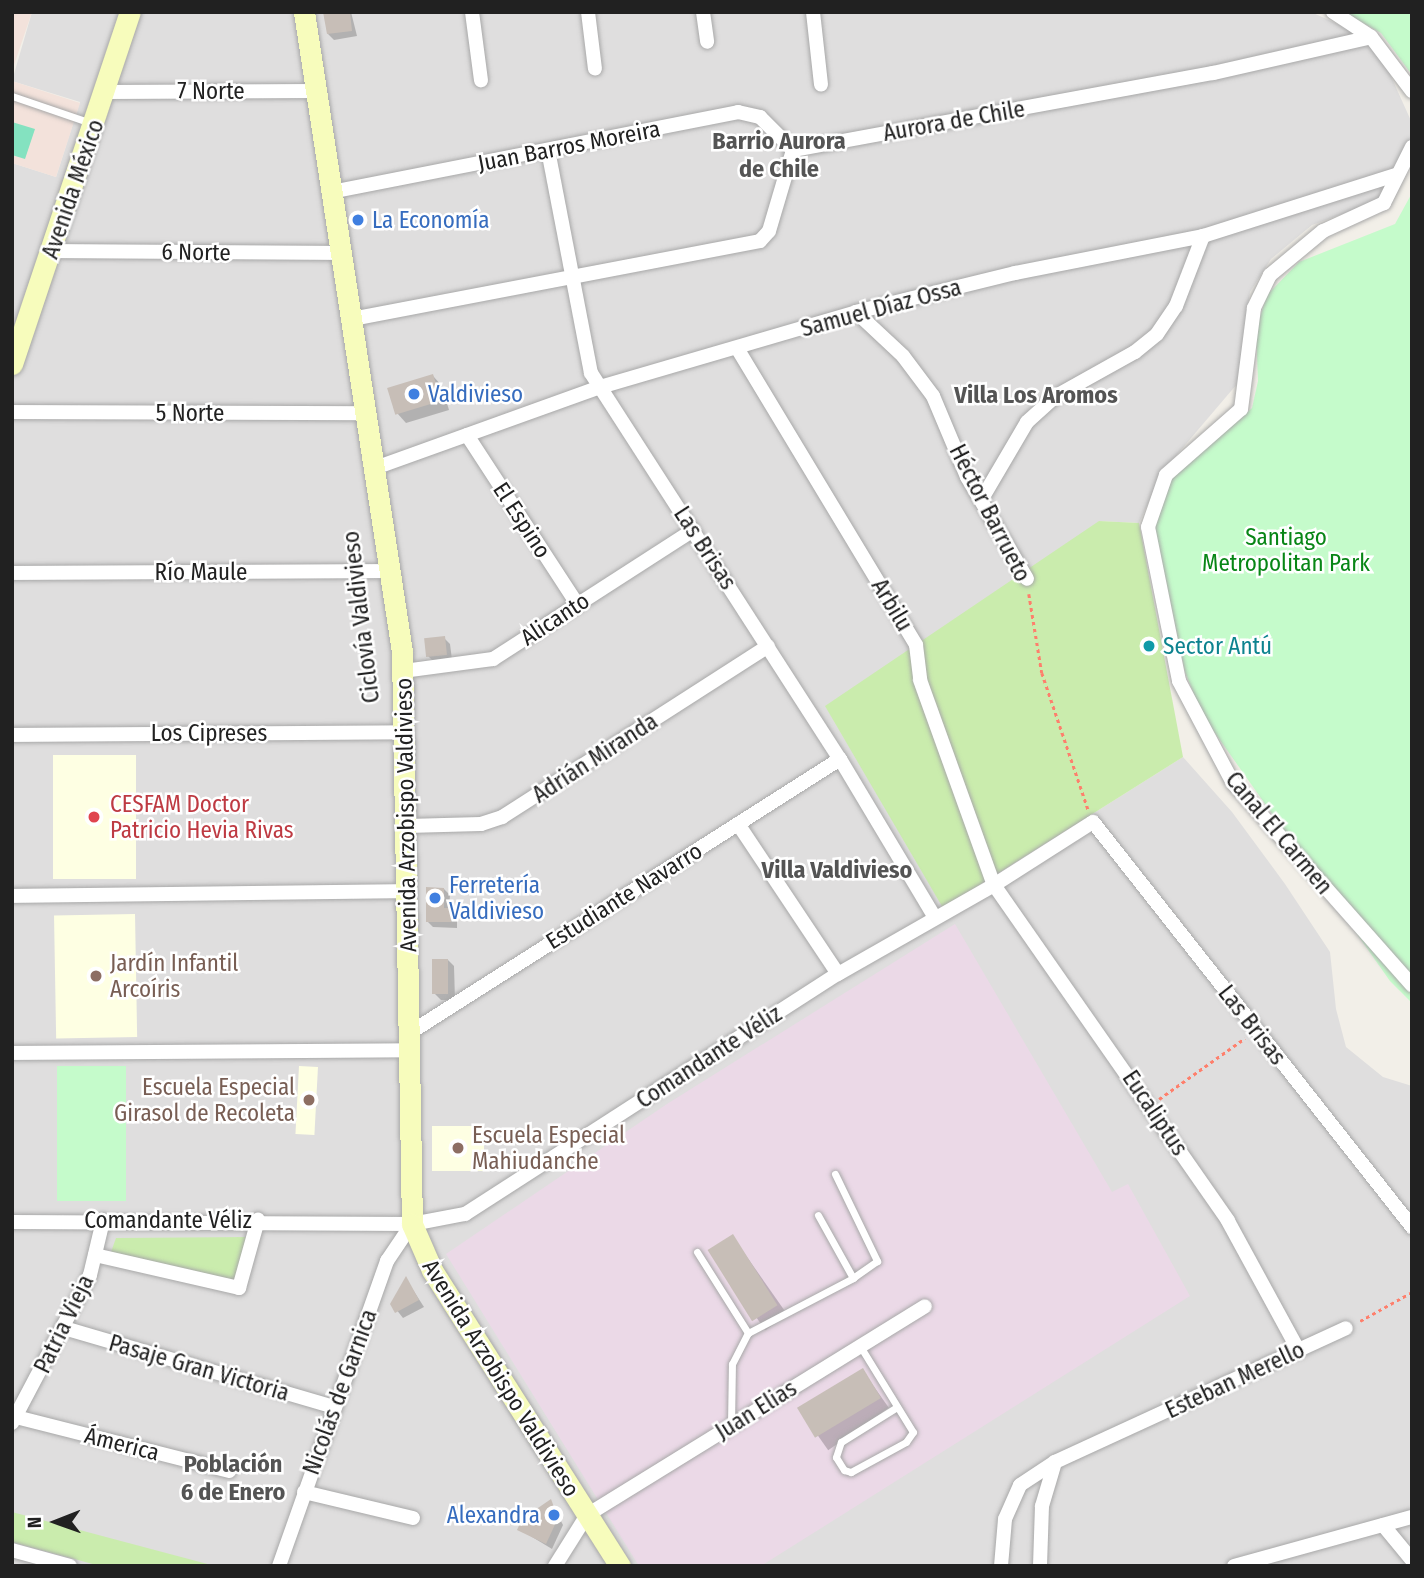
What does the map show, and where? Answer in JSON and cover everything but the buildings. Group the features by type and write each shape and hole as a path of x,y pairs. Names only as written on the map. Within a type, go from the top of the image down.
{"street":[{"name":"Avenida México","path":"12,364 106,92 130,12"},
{"name":"Avenida Arzobispo Valdivieso","path":"304,12 368,413 404,671 412,1224 432,1270 620,1566"},
{"path":"472,12 481,80"},
{"path":"588,12 595,69"},
{"path":"703,12 706,42"},
{"path":"813,12 821,85"},
{"path":"1333,12 1371,37 1412,91"},
{"name":"Aurora de Chile","path":"793,150 1175,80 1371,37"},
{"name":"7 Norte","path":"106,92 316,91"},
{"name":"Juan Barros Moreira","path":"331,192 746,112 767,123 793,150"},
{"name":"Canal El Carmen","path":"1412,147 1395,175 1384,203 1323,231 1270,275 1254,308 1241,409 1166,475 1148,527 1179,681 1233,783 1412,985"},
{"name":"Las Brisas","path":"548,150 591,373 840,760 935,918"},
{"path":"352,319 760,241 769,231 793,150"},
{"name":"Samuel Díaz Ossa","path":"375,468 600,387 856,312 1015,273 1203,236 1395,175"},
{"path":"983,497 1027,422 1056,396 1135,352 1157,334 1176,306 1203,236"},
{"name":"6 Norte","path":"52,251 341,253"},
{"name":"Héctor Barrueto","path":"856,312 902,356 933,396 967,477 983,497 1027,579"},
{"name":"Arbilu","path":"737,348 916,645 920,681 994,885"},
{"name":"5 Norte","path":"12,412 368,413"},
{"name":"El Espino","path":"467,435 578,605"},
{"name":"Alicanto","path":"404,671 485,662 693,530"},
{"name":"Río Maule","path":"12,573 390,571"},
{"name":"Adrián Miranda","path":"407,826 481,824 502,817 768,646"},
{"name":"Los Cipreses","path":"12,735 406,732"},
{"name":"Estudiante Navarro","path":"408,1042 738,824 840,760"},
{"name":"Las Brisas","path":"1093,822 1412,1227"},
{"name":"Comandante Véliz","path":"12,1222 258,1220 412,1224 465,1214 838,974 994,885 1093,822"},
{"path":"738,824 838,974"},
{"name":"Eucaliptus","path":"994,885 1150,1105 1228,1221 1299,1351"},
{"path":"12,896 408,891"},
{"path":"12,1053 408,1042"},
{"path":"95,1255 239,1288 258,1220"},
{"name":"Patria Vieja","path":"14,1420 64,1328 95,1255 103,1221"},
{"name":"Nicolás de Garnica","path":"279,1566 387,1261 412,1224"},
{"name":"Juan Elias","path":"587,1515 925,1306"},
{"name":"Pasaje Gran Victoria","path":"64,1328 334,1407"},
{"name":"Esteban Merello","path":"1001,1566 1005,1519 1020,1485 1055,1462 1346,1328"},
{"name":"Ámerica","path":"14,1420 229,1471"},
{"path":"1040,1566 1042,1506 1055,1462"},
{"path":"304,1492 413,1518"},
{"path":"555,1566 587,1515"},
{"path":"1234,1566 1412,1517"},
{"path":"1383,1525 1412,1560"},
{"path":"12,1550 70,1566"}],"lane":[{"path":"12,96 95,124"},
{"path":"731,1426 732,1364 748,1333 853,1278 877,1261 835,1174"},
{"path":"818,1215 853,1278"},
{"path":"697,1252 748,1333"},
{"path":"860,1346 913,1432 906,1442 851,1472 845,1470 836,1457 841,1442 897,1407"}],"path":[{"name":"Héctor Barrueto","path":"1027,579 1042,673 1093,822"},
{"path":"1150,1105 1256,1030"},
{"path":"1346,1328 1412,1292"}],"shaded area":[{"path":"12,12 32,12 12,71"},
{"path":"32,12 1311,12 1375,41 1412,123 1412,135 1378,201 1312,225 1271,259 1250,292 1237,384 1163,471 1139,523 1099,521 943,908 1183,757 1232,812 1285,884 1330,952 1336,1009 1346,1047 1383,1077 1412,1086 1412,1566 12,1566 12,163 56,177 80,102 12,81"},
{"path":"12,81 80,103 56,177 12,163"},
{"name":"CESFAM Doctor Patricio Hevia Rivas","path":"53,755 136,755 136,879 53,879"},
{"name":"Jardín Infantil Arcoíris","path":"135,914 137,1037 56,1038 54,915"},
{"path":"955,924 1112,1192 1128,1184 1190,1296 761,1566 639,1566 446,1254 667,1104"},
{"name":"Escuela Especial Girasol de Recoleta","path":"299,1066 318,1067 314,1135 295,1134"},
{"name":"Escuela Especial Mahiudanche","path":"432,1126 484,1126 484,1171 432,1171"}],"green space":[{"path":"1344,12 1412,12 1412,75 1381,33"},
{"path":"12,122 35,129 25,159 12,155"},
{"name":"Santiago Metropolitan Park","path":"1412,193 1412,1003 1390,981 1203,716 1185,672 1154,523 1170,479 1252,408 1258,381 1256,330 1267,295 1299,262 1395,224"},
{"path":"1099,521 1139,523 1183,757 943,908 825,706"},
{"path":"57,1066 126,1066 126,1201 57,1201"},
{"path":"250,1237 236,1281 111,1252 116,1238"},
{"path":"12,1512 215,1566 100,1566 12,1542"}],"place":[{"name":"La Economía","path":"358,220"},
{"name":"Valdivieso","path":"414,394"},
{"name":"Sector Antú","path":"1149,646"},
{"name":"CESFAM Doctor Patricio Hevia Rivas","path":"94,817"},
{"name":"Ferretería Valdivieso","path":"435,898"},
{"name":"Jardín Infantil Arcoíris","path":"96,976"},
{"name":"Escuela Especial Girasol de Recoleta","path":"309,1100"},
{"name":"Escuela Especial Mahiudanche","path":"458,1148"},
{"name":"Alexandra","path":"554,1515"}],"district":[{"name":"Barrio Aurora de Chile","path":"779,156"},
{"name":"Villa Los Aromos","path":"1036,396"},
{"name":"Villa Valdivieso","path":"837,871"},
{"name":"Población 6 de Enero","path":"233,1479"}]}
